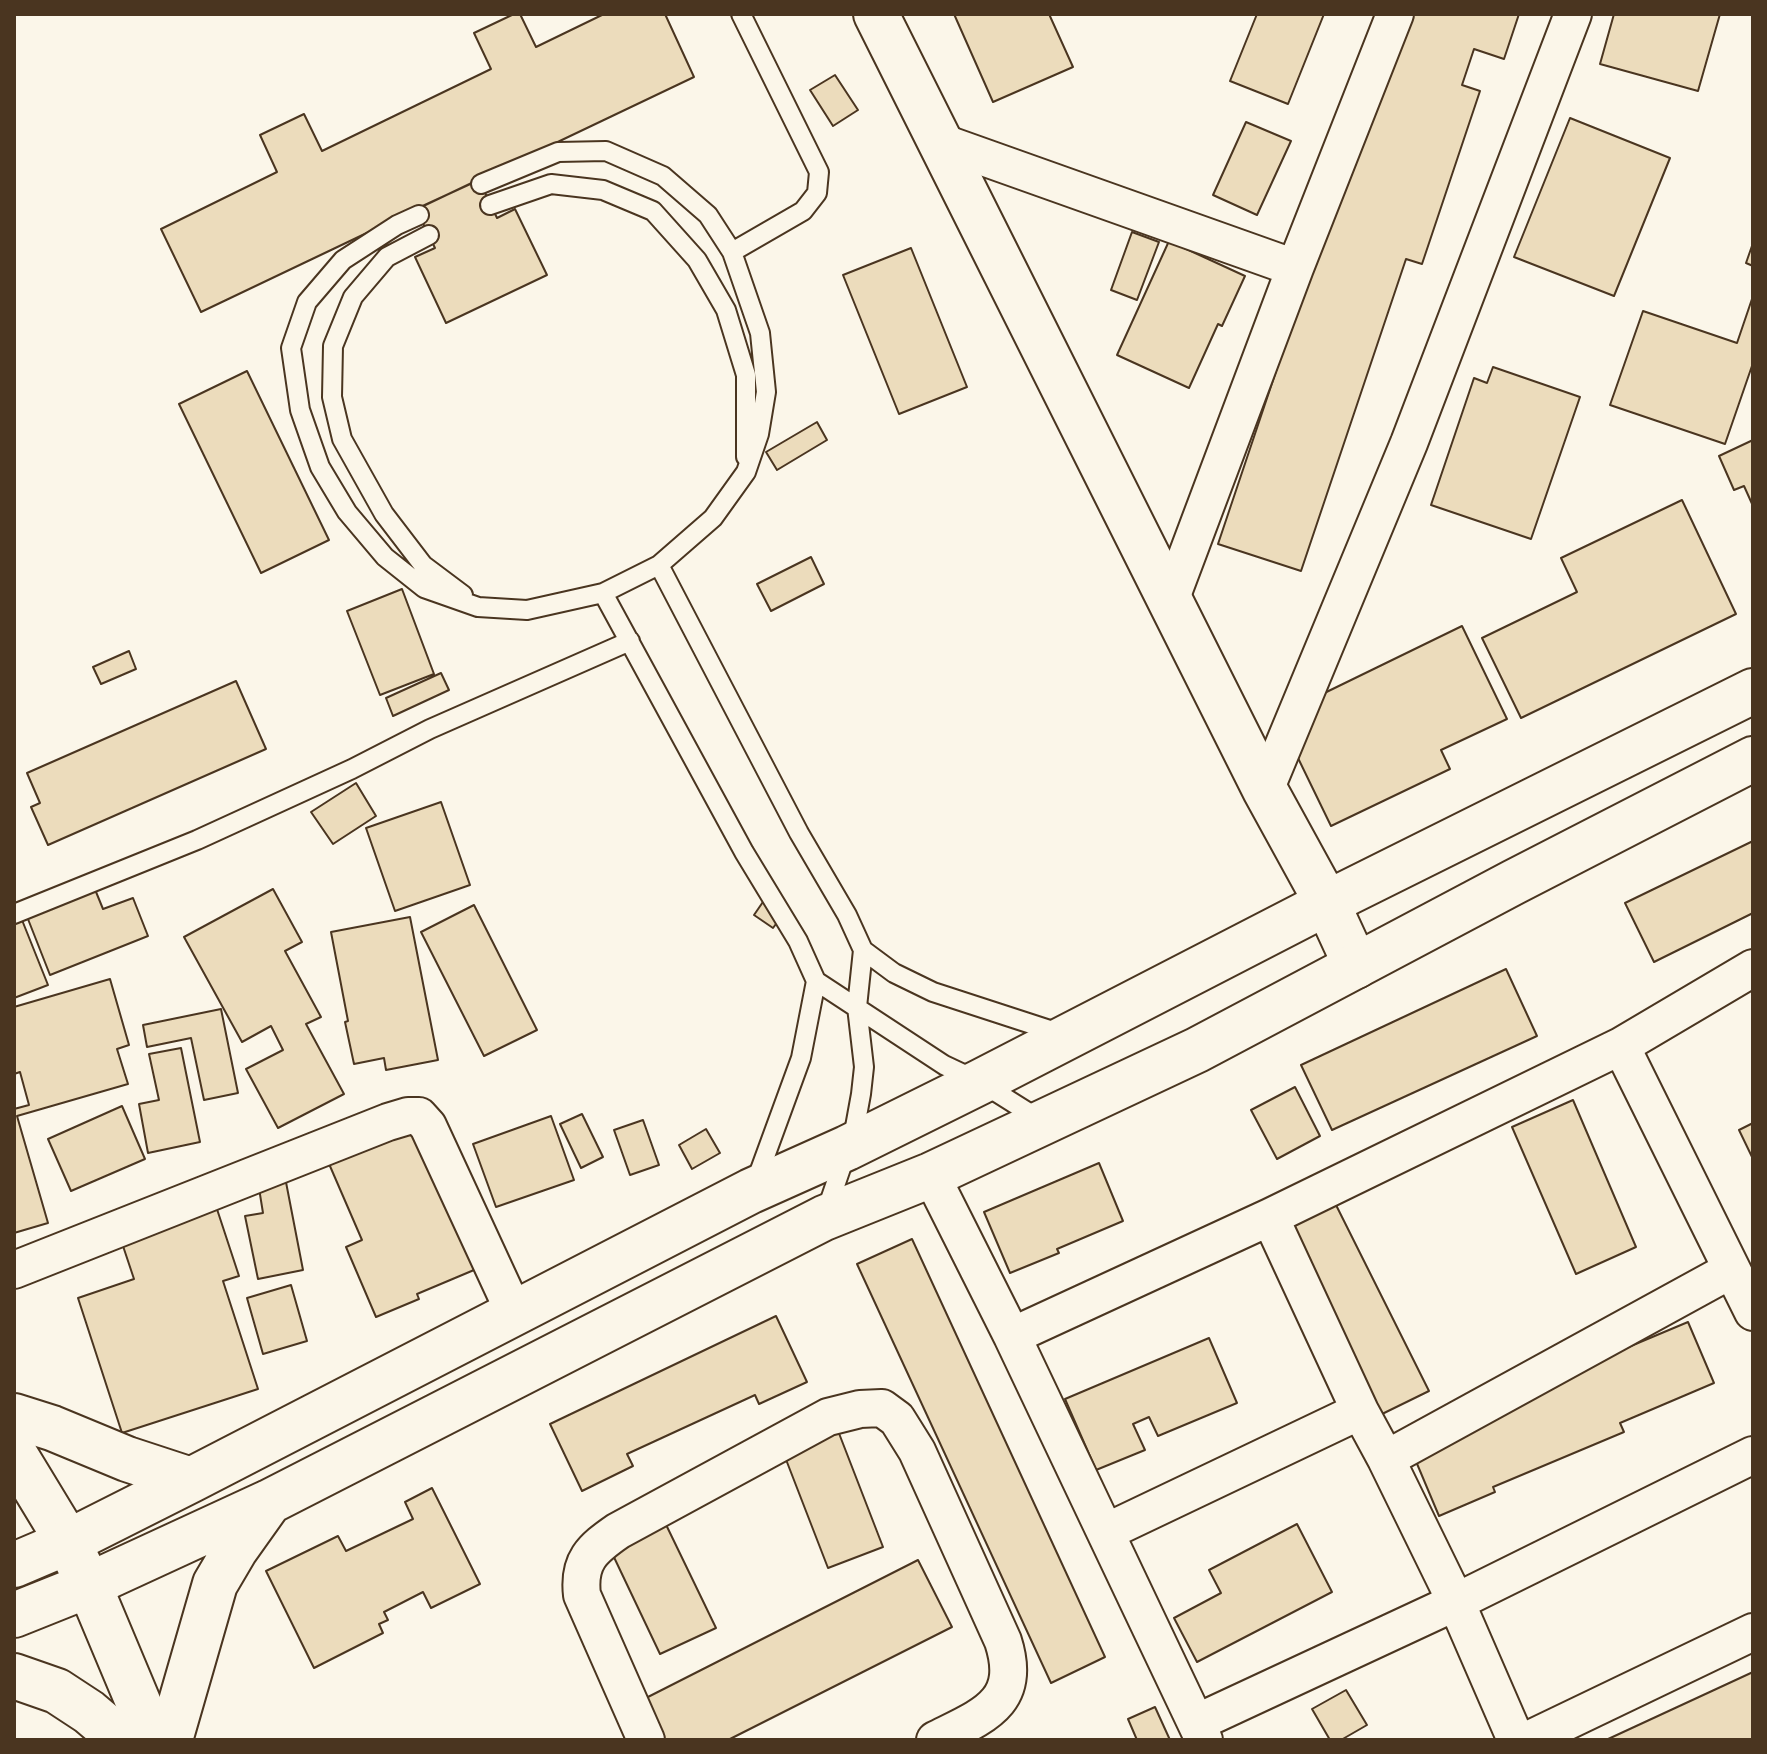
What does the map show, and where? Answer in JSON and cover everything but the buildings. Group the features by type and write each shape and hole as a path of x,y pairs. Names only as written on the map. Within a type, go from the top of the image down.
{"main road":[{"path":"876,14 1265,790 1327,903 1356,966"},
{"path":"14,1565 68,1542 751,1191 847,1148 980,1082 1327,903 1753,691"},
{"path":"14,1615 89,1585 269,1502 824,1218 931,1175 1197,1050 1753,759"},
{"path":"14,1416 191,1480"},
{"path":"14,1453 68,1542 89,1585 154,1740"},
{"path":"170,1740 215,1584 269,1502"},
{"path":"14,1676 57,1691 89,1712 122,1740"}],"street":[{"path":"1171,598 1295,268 1395,14"},
{"path":"1265,790 1409,443 1573,14"},
{"path":"938,141 1295,268"},
{"path":"1012,1336 1270,1217 1621,1046 1753,968"},
{"path":"1621,1046 1753,1312"},
{"path":"14,1270 388,1122 419,1116 428,1126 514,1312"},
{"path":"931,1175 1012,1336 1200,1732 1753,1455"},
{"path":"1270,1217 1360,1411 1456,1602 1516,1740"},
{"path":"1386,1459 1731,1270"},
{"path":"646,1740 582,1595 580,1578 592,1553 618,1531 828,1417 860,1409 882,1408 897,1419 917,1451 1003,1641 1010,1664 1008,1686 996,1704 935,1740"},
{"path":"1106,1532 1360,1411"},
{"path":"1528,1740 1753,1632"}],"lane":[{"path":"732,252 803,211 817,193 819,172 741,14"},
{"path":"419,215 397,225 343,260 307,302 291,348 300,410 320,467 347,512 385,557 424,588 478,607 527,610 603,593 659,565 713,518 746,472 759,434 766,392 760,333 732,252 708,215 663,176 606,151 558,152 481,184"},
{"path":"490,205 551,184 603,190 653,211 697,260 726,310 746,375 746,472"},
{"path":"429,235 387,257 353,297 333,346 332,397 342,439 384,514 423,565 478,607"},
{"path":"659,565 863,950 894,973 933,992 1068,1036"},
{"path":"603,593 744,852 798,941 816,981 944,1065 980,1082 1042,1121"},
{"path":"14,914 209,834 352,769 430,729 630,641"},
{"path":"824,1218 858,1113 864,1067 857,1007 863,950"},
{"path":"751,1191 801,1058 816,981"}]}
